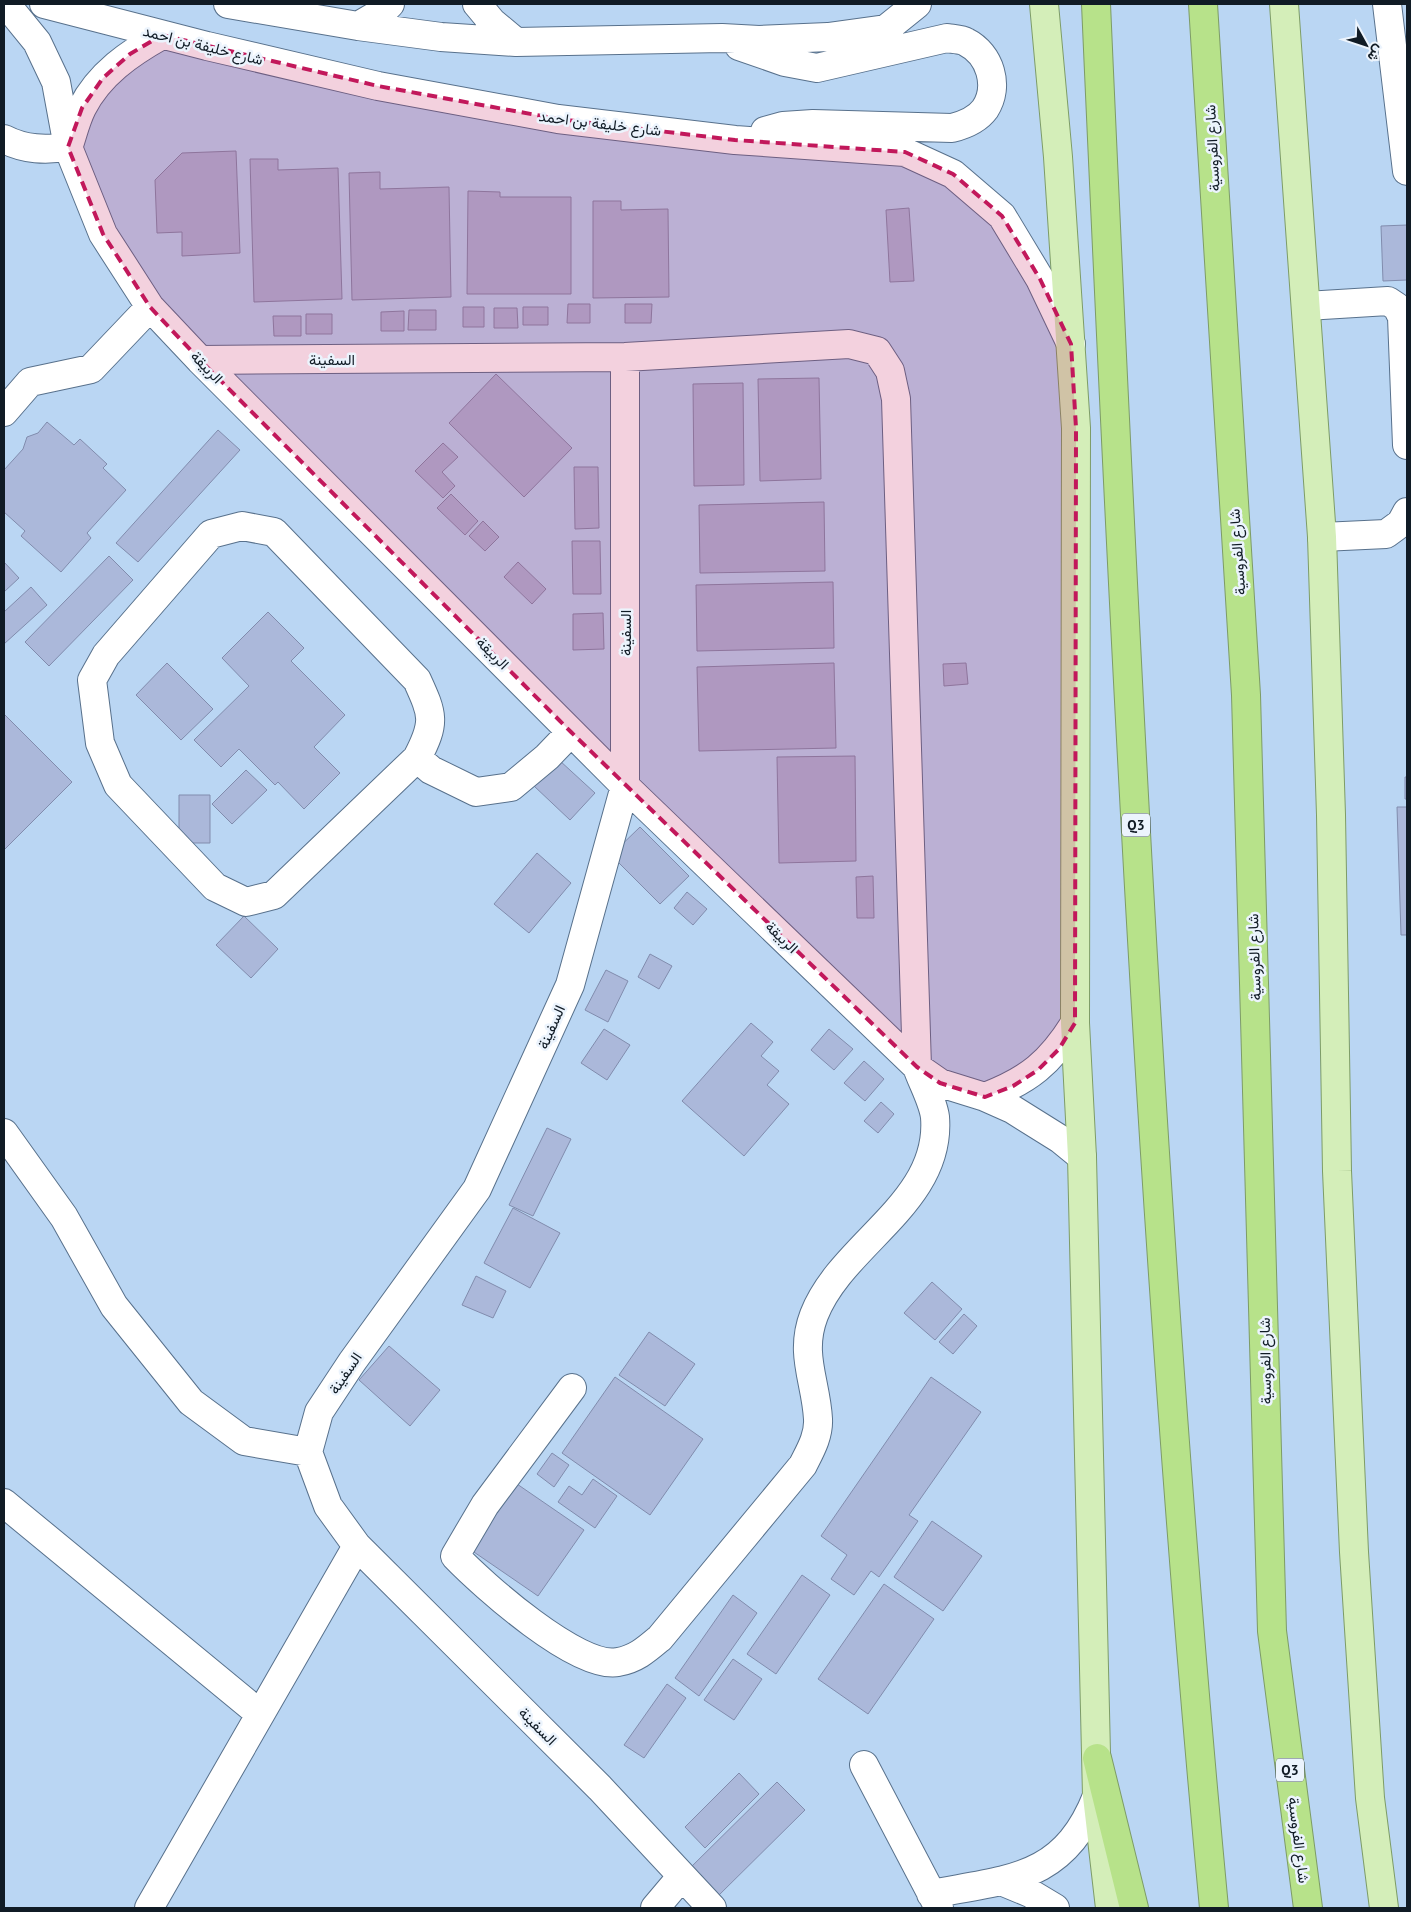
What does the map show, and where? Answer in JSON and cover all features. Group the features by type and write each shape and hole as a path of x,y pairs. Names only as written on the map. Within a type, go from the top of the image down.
{"highway":[{"name":"Q3","path":"1096,4 1149,1062 1189,1644 1214,1908"},
{"name":"شارع الفروسية","path":"1203,4 1246,695 1272,1631 1308,1908"},
{"path":"1097,1758 1134,1908"}],"main road":[{"path":"1044,4 1058,157 1076,428 1075,1023 1082,1157 1097,1796 1110,1908"},
{"path":"1284,4 1322,537 1331,816 1336,1171 1356,1572 1370,1798 1385,1908"}],"street":[{"name":"الربيقة","path":"6,4 37,42 56,82 68,147 103,234 150,307 200,360 625,786 917,1067 940,1083 985,1097 1036,1123 1082,1157"},
{"name":"شارع خليفة بن احمد","path":"44,4 162,35 407,92 558,119 735,140 904,152 953,174 1002,216 1040,279 1071,344"},
{"path":"228,4 358,26 441,37 516,42 722,38 759,40 828,37 886,29 917,4"},
{"path":"358,26 382,12 390,4"},
{"path":"477,4 492,22 516,42"},
{"path":"1387,4 1407,171"},
{"path":"4,139 26,147 47,150 68,147 82,108 102,78 130,54 162,35"},
{"path":"722,38 759,55 817,68 947,38 966,42 984,56 991,71 992,92 984,109 968,123 952,128 813,124 783,126 735,140"},
{"path":"1306,306 1388,301 1397,307 1402,317 1407,445"},
{"path":"4,412 30,382 91,369 150,307"},
{"path":"572,1388 485,1506 455,1556 484,1586 569,1648 594,1659 617,1663 640,1655 660,1638 803,1465 815,1442 818,1420 806,1347 814,1315 828,1289 917,1185 932,1153 935,1116 917,1067 896,399 890,371 877,351 849,344 625,357"},
{"name":"السفينة","path":"200,360 625,357 625,786 570,985 477,1189 352,1362 324,1404 319,1412 308,1452 328,1506 357,1546 600,1788 712,1908"},
{"path":"1322,537 1386,534 1401,524 1407,512"},
{"path":"242,526 274,532 417,680 430,710 429,734 417,758 274,895 246,902 215,887 118,785 100,743 92,680 106,655 211,534 242,526"},
{"path":"417,758 431,770 476,792 512,788 547,757 571,732"},
{"path":"985,1097 1014,1086 1038,1070 1059,1048 1075,1023"},
{"path":"4,1133 64,1217 114,1306 191,1402 244,1441 308,1452"},
{"path":"4,1503 260,1714"},
{"path":"149,1908 357,1546"},
{"path":"864,1765 935,1901 1036,1869 1061,1853 1081,1830 1097,1796"},
{"path":"655,1908 682,1876"},
{"path":"1001,1881 1030,1893 1054,1908"}],"highlighted area":[{"path":"162,35 378,86 558,119 735,140 905,152 953,174 1002,216 1040,279 1071,344 1076,428 1075,1023 1059,1049 1038,1070 1013,1086 985,1097 940,1083 917,1067 571,732 200,360 150,307 123,268 103,234 68,147 82,108 103,78 130,54"}],"building":[{"path":"236,151 240,253 182,256 182,232 157,233 155,180 182,153"},
{"path":"250,159 278,159 278,170 338,168 342,299 254,302"},
{"path":"380,172 380,189 449,187 451,297 352,300 349,173"},
{"path":"468,191 500,192 500,197 571,197 571,294 467,294"},
{"path":"593,201 621,201 621,210 668,209 669,297 593,298"},
{"path":"909,208 914,281 890,282 886,210"},
{"path":"1407,225 1407,280 1383,281 1381,226"},
{"path":"568,304 590,304 590,323 567,323"},
{"path":"625,304 652,304 651,323 625,323"},
{"path":"463,307 484,307 484,327 463,327"},
{"path":"523,307 548,307 548,325 523,325"},
{"path":"494,308 517,308 518,328 494,328"},
{"path":"409,310 436,310 436,330 408,330"},
{"path":"404,311 404,331 381,331 381,312"},
{"path":"306,314 332,314 332,334 306,334"},
{"path":"273,316 301,316 301,336 274,336"},
{"path":"496,374 572,448 524,497 449,423"},
{"path":"819,378 821,479 760,481 758,379"},
{"path":"743,383 744,485 694,486 693,384"},
{"path":"47,422 74,445 80,439 107,464 103,468 126,490 87,533 91,538 61,572 21,536 25,531 4,512 4,470 23,449 27,437 38,433"},
{"path":"218,430 240,450 138,562 116,543"},
{"path":"443,443 458,457 442,472 455,486 443,498 415,471"},
{"path":"574,467 598,467 599,528 575,529"},
{"path":"451,494 478,521 465,535 437,508"},
{"path":"824,502 825,571 700,573 699,505"},
{"path":"483,521 499,537 485,551 469,536"},
{"path":"572,541 600,541 601,594 573,594"},
{"path":"109,556 133,580 49,666 25,642"},
{"path":"4,562 19,578 4,592"},
{"path":"518,562 546,589 532,604 504,577"},
{"path":"833,582 834,648 697,651 696,585"},
{"path":"31,587 47,605 4,644 4,612"},
{"path":"268,612 304,648 291,661 345,715 314,747 340,773 304,809 278,782 275,785 239,749 221,767 194,740 249,686 222,658"},
{"path":"603,613 604,649 573,650 573,614"},
{"path":"167,663 213,709 181,740 136,695"},
{"path":"834,663 836,748 699,751 697,667"},
{"path":"966,663 968,684 944,686 943,664"},
{"path":"4,714 72,782 4,850"},
{"path":"855,756 856,861 779,863 777,757"},
{"path":"559,760 595,793 570,820 534,786"},
{"path":"246,770 267,790 232,824 212,804"},
{"path":"1405,777 1407,777 1407,799 1405,799"},
{"path":"179,795 210,795 210,843 179,843"},
{"path":"1397,807 1407,807 1407,935 1401,935"},
{"path":"640,827 689,876 660,904 611,855"},
{"path":"537,853 571,883 529,933 494,904"},
{"path":"873,876 874,918 857,918 856,877"},
{"path":"687,892 707,909 693,925 674,908"},
{"path":"244,916 278,949 251,978 216,945"},
{"path":"650,954 672,966 659,989 638,977"},
{"path":"606,970 628,981 608,1022 585,1010"},
{"path":"751,1023 773,1042 761,1056 779,1071 767,1085 789,1104 744,1156 682,1101"},
{"path":"604,1029 630,1045 607,1080 581,1063"},
{"path":"829,1029 853,1049 834,1070 811,1050"},
{"path":"864,1061 884,1079 865,1101 844,1083"},
{"path":"881,1102 894,1114 878,1133 864,1121"},
{"path":"547,1128 571,1139 533,1216 509,1205"},
{"path":"513,1208 560,1233 530,1288 484,1263"},
{"path":"476,1276 506,1291 493,1318 462,1305"},
{"path":"932,1282 962,1309 935,1340 904,1313"},
{"path":"964,1314 977,1326 953,1354 939,1342"},
{"path":"649,1332 695,1364 665,1406 619,1375"},
{"path":"389,1346 440,1390 410,1426 359,1380"},
{"path":"615,1377 703,1439 650,1515 562,1453"},
{"path":"931,1377 981,1412 909,1515 918,1521 879,1577 871,1571 854,1595 831,1579 847,1555 821,1536"},
{"path":"552,1453 569,1465 554,1487 537,1474"},
{"path":"593,1479 617,1496 595,1528 558,1502 569,1486 582,1495"},
{"path":"517,1484 584,1530 538,1596 471,1550"},
{"path":"932,1521 982,1556 943,1611 894,1577"},
{"path":"802,1575 830,1595 776,1674 747,1654"},
{"path":"884,1584 934,1619 868,1714 818,1679"},
{"path":"733,1595 757,1613 699,1696 675,1678"},
{"path":"733,1659 762,1679 734,1720 704,1700"},
{"path":"667,1684 686,1698 644,1758 624,1745"},
{"path":"739,1773 759,1794 705,1848 685,1827"},
{"path":"777,1782 805,1810 715,1899 687,1871"}]}
